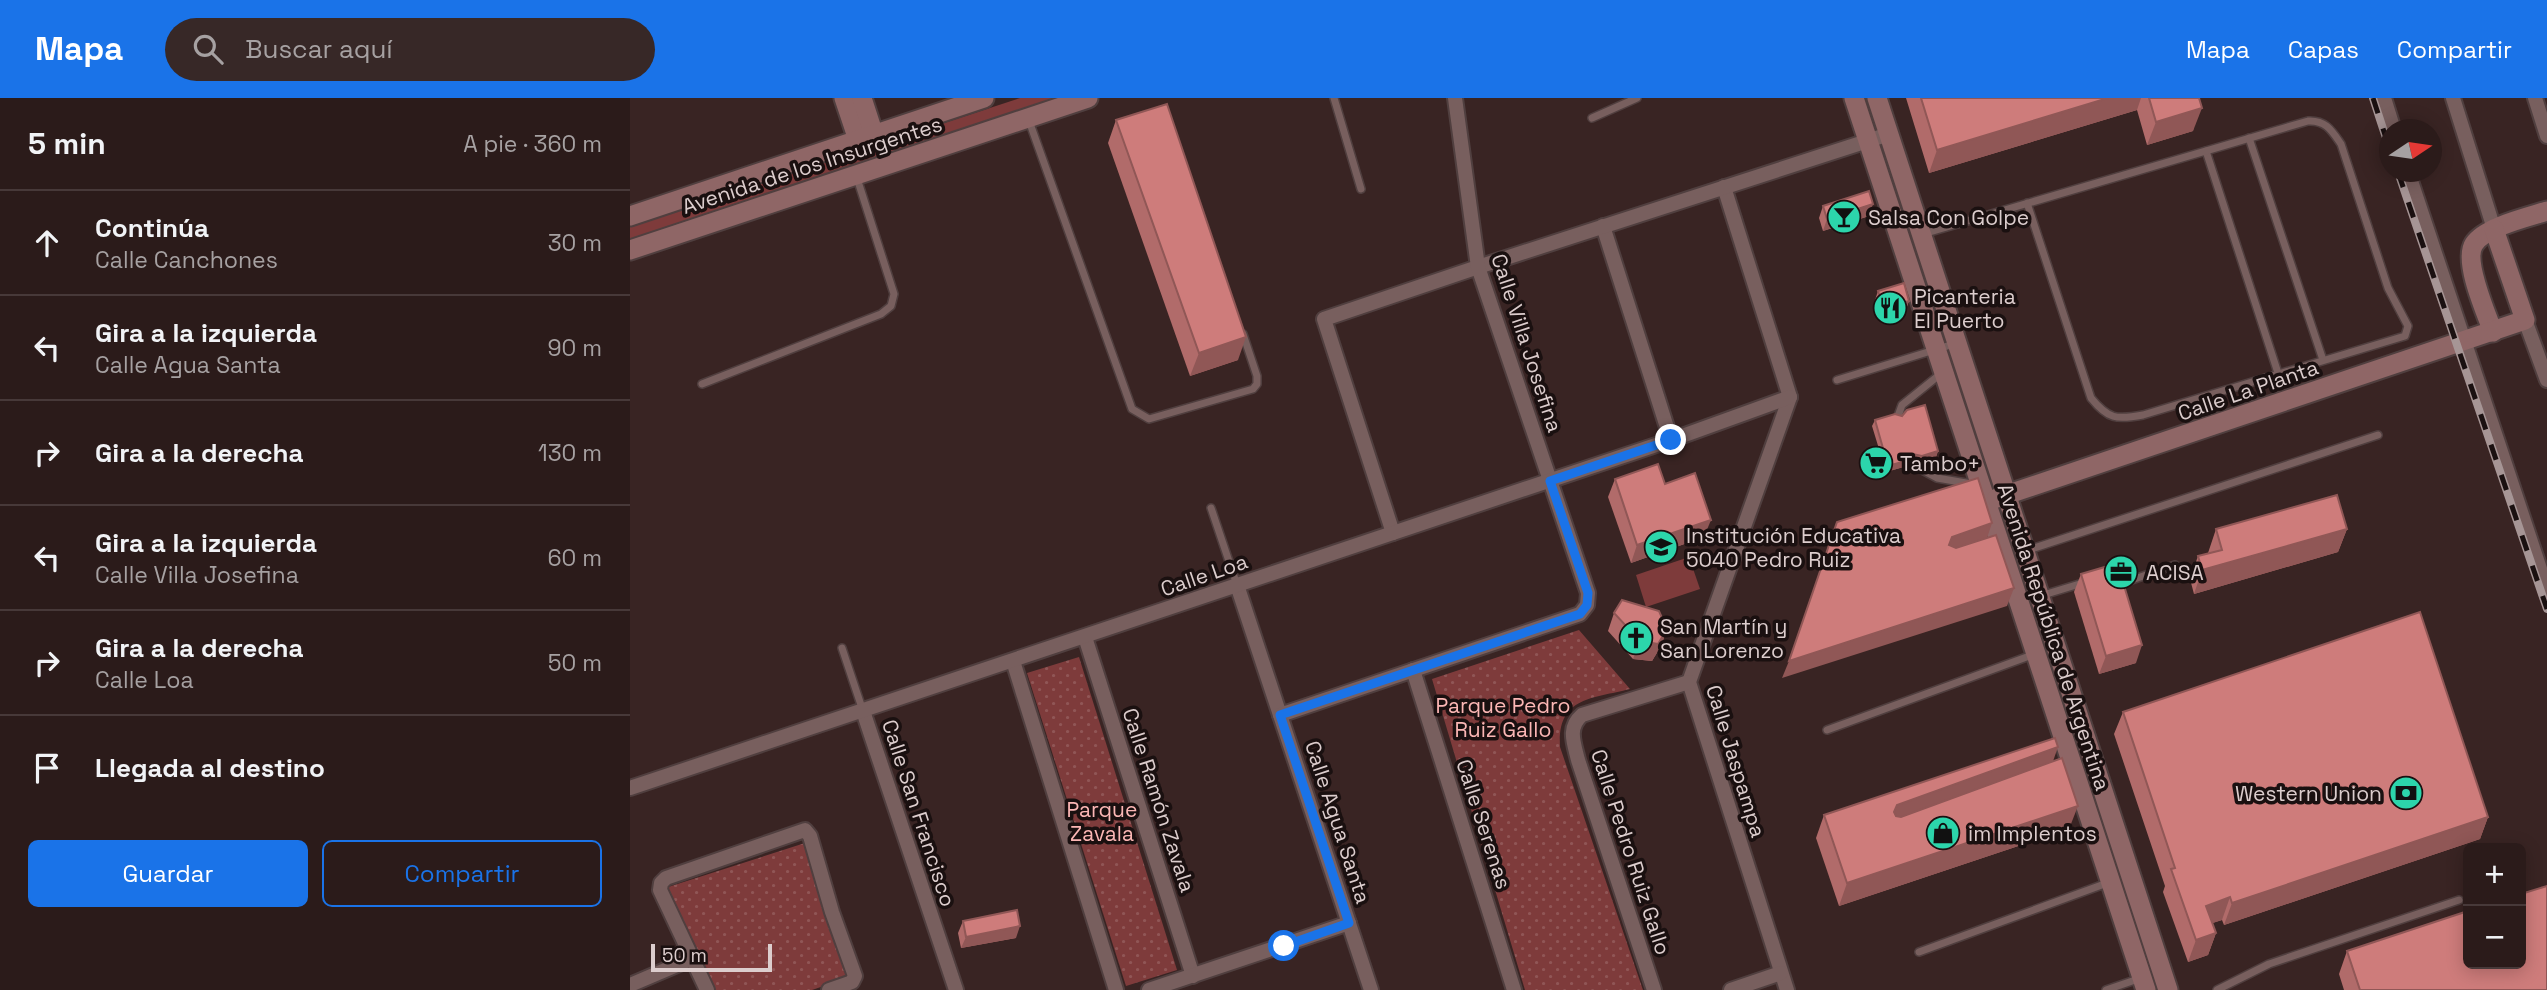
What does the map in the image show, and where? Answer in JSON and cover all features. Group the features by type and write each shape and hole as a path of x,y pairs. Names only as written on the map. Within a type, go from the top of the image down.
{"main road":[{"path":"844,98 866,137"},
{"path":"862,98 866,137"},
{"name":"Avenida de los Insurgentes","path":"630,216 985,98"},
{"name":"Avenida de los Insurgentes","path":"630,250 1088,98"},
{"name":"Avenida República de Argentina","path":"1854,98 1983,494 1995,544 2036,653 2068,769 2144,984"},
{"name":"Avenida República de Argentina","path":"1877,98 2168,990"},
{"path":"2493,332 2472,270 2470,251 2475,241 2494,229 2547,211"},
{"path":"2494,229 2525,320"},
{"name":"Calle La Planta","path":"1983,494 2007,495 2525,320"}],"street":[{"name":"Calle Villa Josefina","path":"1413,670 1580,614 1587,605 1588,593 1478,267 1455,98"},
{"path":"2384,98 2391,119"},
{"path":"2453,98 2494,229"},
{"path":"2535,98 2547,136"},
{"path":"1393,533 1323,322 1478,267 1889,134"},
{"path":"2411,182 2547,590"},
{"path":"1724,187 1790,397"},
{"path":"1603,226 1671,440"},
{"path":"2525,320 2547,380"},
{"name":"Calle Loa","path":"630,788 1550,481 1790,397"},
{"name":"Calle Jaspampa","path":"1787,990 1689,682 1790,397"},
{"name":"Calle Agua Santa","path":"1237,585 1371,990"},
{"name":"Calle Ramón Zavala","path":"1085,636 1193,976"},
{"path":"1013,661 1116,990"},
{"path":"1280,715 1413,670"},
{"name":"Calle Serenas","path":"1413,670 1514,990"},
{"name":"Calle Pedro Ruiz Gallo","path":"1654,990 1578,760 1572,736 1573,727 1582,715 1689,682"},
{"name":"Calle San Francisco","path":"863,711 956,990"},
{"path":"707,990 660,890 662,883 666,878 805,830 810,836 832,912 855,976 852,982 829,990"},
{"path":"1149,990 1349,923"},
{"path":"630,985 691,959"},
{"path":"1731,990 1781,973"}],"lane":[{"path":"1334,98 1361,189"},
{"path":"1592,118 1637,98"},
{"path":"1028,118 1132,409 1149,419 1253,389 1257,384 1257,376 1239,323"},
{"path":"1921,234 2249,138 2308,121 2319,120 2330,128 2341,144 2388,288 2408,326 2405,336 2143,415 2114,417 2102,412 2091,398 2027,203"},
{"path":"2249,138 2323,360"},
{"path":"2206,151 2278,373"},
{"path":"702,384 881,314 891,306 894,294 856,175"},
{"path":"1837,380 1957,342"},
{"path":"1898,416 1902,405 1944,372"},
{"path":"2025,551 2378,435"},
{"path":"1913,465 1937,478 1983,494"},
{"name":"Calle Agua Santa","path":"1212,508 1237,585"},
{"path":"2108,575 2118,584 2175,565"},
{"path":"2040,596 2096,579"},
{"name":"Calle San Francisco","path":"842,648 863,711"},
{"path":"1827,730 2036,653"},
{"path":"1919,952 2110,882"},
{"path":"2217,990 2269,964 2459,900"},
{"path":"2106,990 2144,984"}],"green space":[{"path":"1020,98 1061,98 630,241 630,226"},
{"path":"1689,557 1700,589 1646,607 1636,575"},
{"name":"Parque Pedro Ruiz Gallo","path":"1579,630 1630,689 1590,699 1571,709 1564,718 1560,747 1643,990 1525,990 1432,679"},
{"name":"Parque Zavala","path":"1079,657 1177,970 1126,986 1027,673"},
{"path":"805,843 849,974 847,978 812,990 711,990 665,888"}],"building":[{"path":"1921,98 2108,98 1937,150"},
{"path":"2149,98 2199,98 2202,108 2156,122"},
{"path":"1167,104 1246,337 1199,353 1116,120"},
{"path":"1869,191 1873,204 1827,219 1823,206"},
{"path":"1904,283 1909,301 1884,309 1878,291"},
{"path":"1925,405 1938,451 1922,456 1913,454 1909,460 1888,466 1875,420 1895,414 1902,416 1907,410"},
{"path":"1658,464 1665,484 1695,473 1711,520 1637,545 1615,479"},
{"path":"1978,478 1992,523 1952,537 1949,545 1956,548 1996,535 2014,588 1789,661 1837,522"},
{"path":"2337,495 2347,529 2202,570 2198,556 2222,550 2216,529"},
{"path":"2115,564 2119,569 2142,645 2106,656 2081,574"},
{"path":"1622,600 1659,611 1667,629 1658,644 1640,641 1614,613"},
{"path":"2420,612 2488,817 2232,903 2230,897 2206,906 2216,933 2196,940 2171,869 2175,868 2123,712"},
{"name":"im Implentos","path":"2055,738 2058,747 1897,805 1894,812 1901,817 2062,758 2078,806 1847,883 1824,815"},
{"path":"2547,886 2547,990 2360,990 2347,951 2463,913 2463,969 2526,969 2526,892"},
{"path":"1017,910 1020,926 966,937 963,921"}],"railway":[{"path":"2373,98 2380,119"},
{"path":"2401,182 2547,609"}],"place":[{"name":"Salsa Con Golpe","path":"1844,217"},
{"name":"Picanteria El Puerto","path":"1890,308"},
{"name":"Tambo+","path":"1876,463"},
{"name":"Institución Educativa 5040 Pedro Ruiz","path":"1661,547"},
{"name":"ACISA","path":"2121,572"},
{"name":"San Martín y San Lorenzo","path":"1636,638"},
{"name":"Western Union","path":"2406,793"},
{"name":"im Implentos","path":"1943,833"}],"route":[{"path":"1284,946 1349,923 1280,715 1580,614 1587,605 1588,593 1550,481 1671,440"}]}
